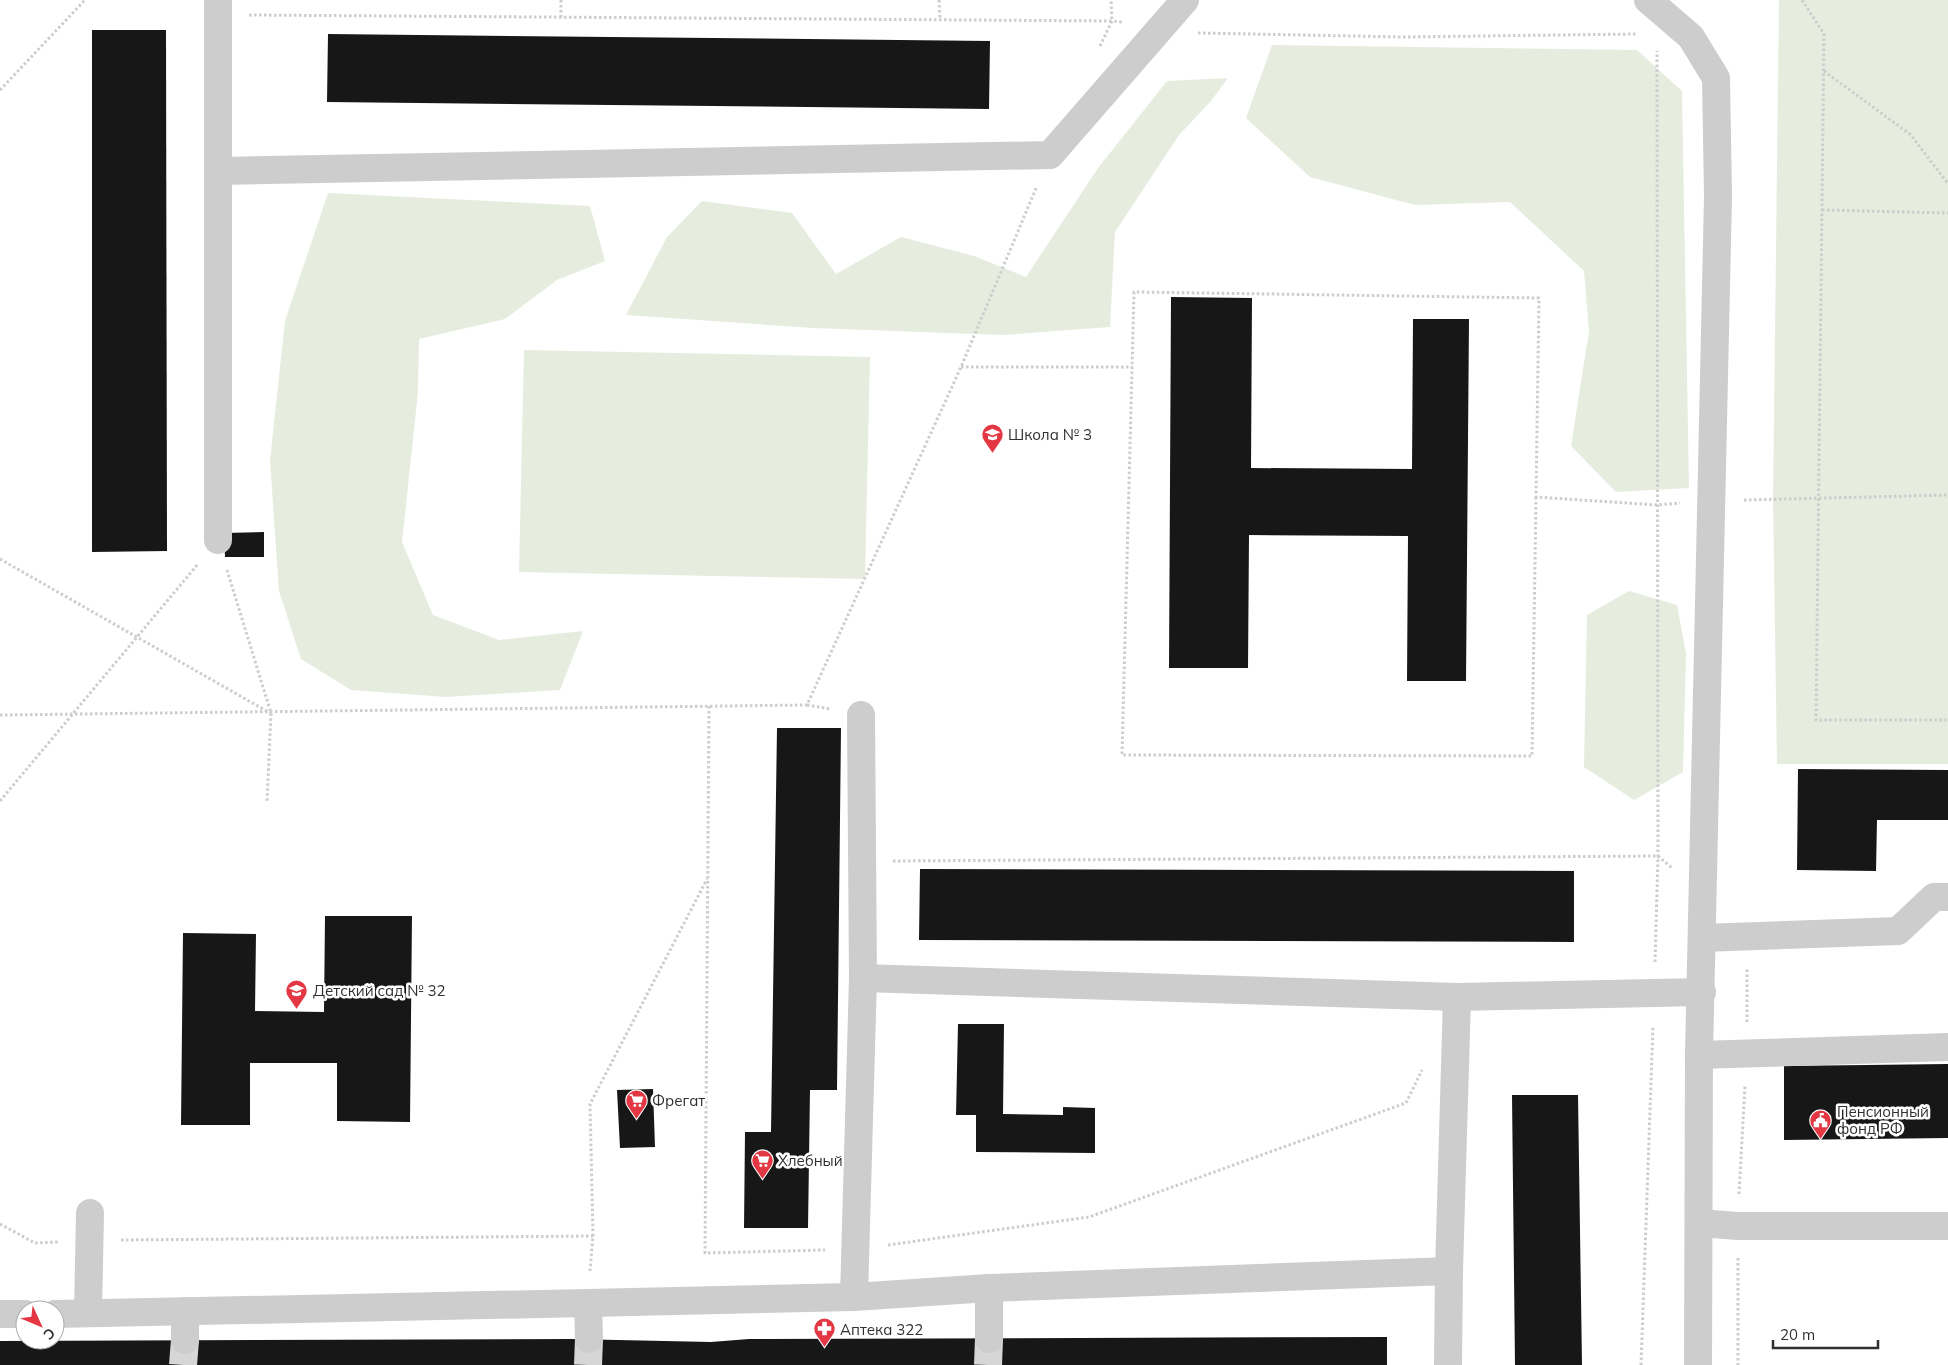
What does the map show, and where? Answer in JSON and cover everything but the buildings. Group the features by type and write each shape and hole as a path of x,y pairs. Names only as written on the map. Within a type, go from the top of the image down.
{"street":[{"path":"219,171 1050,156 1185,0"},
{"path":"218,7 218,540"},
{"path":"1659,11 1691,37 1716,78 1718,196 1704,938 1699,1055 1698,1365"},
{"path":"854,1297 857,1250 863,978 860,715"},
{"path":"1704,938 1898,931 1934,897 1948,897"},
{"path":"863,978 1457,997 1702,992"},
{"path":"1448,1365 1457,997"},
{"path":"1699,1055 1948,1046"},
{"path":"88,1313 90,1213"},
{"path":"1699,1223 1738,1226 1948,1226"},
{"path":"65,1314 854,1297 989,1288 1449,1271"},
{"path":"989,1288 989,1339"},
{"path":"588,1303 589,1339"},
{"path":"184,1340 186,1311"},
{"path":"0,1314 15,1314"}],"path":[{"path":"0,90 85,0"},
{"path":"561,0 561,17"},
{"path":"939,0 940,19"},
{"path":"1099,48 1112,21 1111,0"},
{"path":"1802,0 1824,34 1816,720 1948,720"},
{"path":"218,7 561,17 1112,21 1164,25 1198,34 1404,37 1659,11 1658,856 1641,1365"},
{"path":"1824,71 1912,135 1948,184"},
{"path":"0,715 807,705 961,368 1050,156"},
{"path":"1822,210 1948,213"},
{"path":"1134,292 1539,298 1536,497 1532,756 1122,754 1134,292"},
{"path":"961,368 1132,367"},
{"path":"1536,497 1657,505 1712,501 1948,495"},
{"path":"0,802 218,540"},
{"path":"218,540 271,713 267,802"},
{"path":"0,558 271,713"},
{"path":"709,706 705,1253 857,1250 1089,1217 1406,1103 1423,1068"},
{"path":"862,861 1658,856 1704,898"},
{"path":"588,1303 593,1236 590,1104 708,878"},
{"path":"1738,1365 1738,1226 1747,1053 1747,937"},
{"path":"0,1224 35,1243 88,1240 593,1236"}],"shaded area":[{"path":"1779,0 1948,0 1948,764 1777,764 1773,499"},
{"path":"1272,45 1637,50 1682,91 1689,488 1616,492 1571,446 1589,331 1584,271 1510,202 1415,205 1310,177 1246,118"},
{"path":"1228,78 1211,101 1179,135 1115,232 1110,327 1003,335 813,328 626,315 667,237 702,201 792,213 836,274 901,237 974,256 1026,277 1098,168 1167,81"},
{"path":"328,193 590,206 605,261 557,280 505,319 419,339 418,392 402,542 433,615 499,640 583,631 560,690 446,697 351,690 301,659 279,591 270,461 285,321"},
{"path":"524,350 870,357 865,579 519,572"},
{"path":"1629,591 1677,605 1686,653 1683,772 1634,800 1584,767 1587,615"}],"tunnel":[{"path":"588,1365 589,1339"},
{"path":"988,1365 989,1339"},
{"path":"183,1365 185,1340"}],"place":[{"name":"Школа № 3","path":"992,453"},
{"name":"Детский сад № 32","path":"297,1009"},
{"name":"Фрегат","path":"636,1119"},
{"name":"Пенсионный фонд РФ","path":"1821,1139"},
{"name":"Хлебный","path":"762,1179"},
{"name":"Аптека 322","path":"824,1348"}]}
